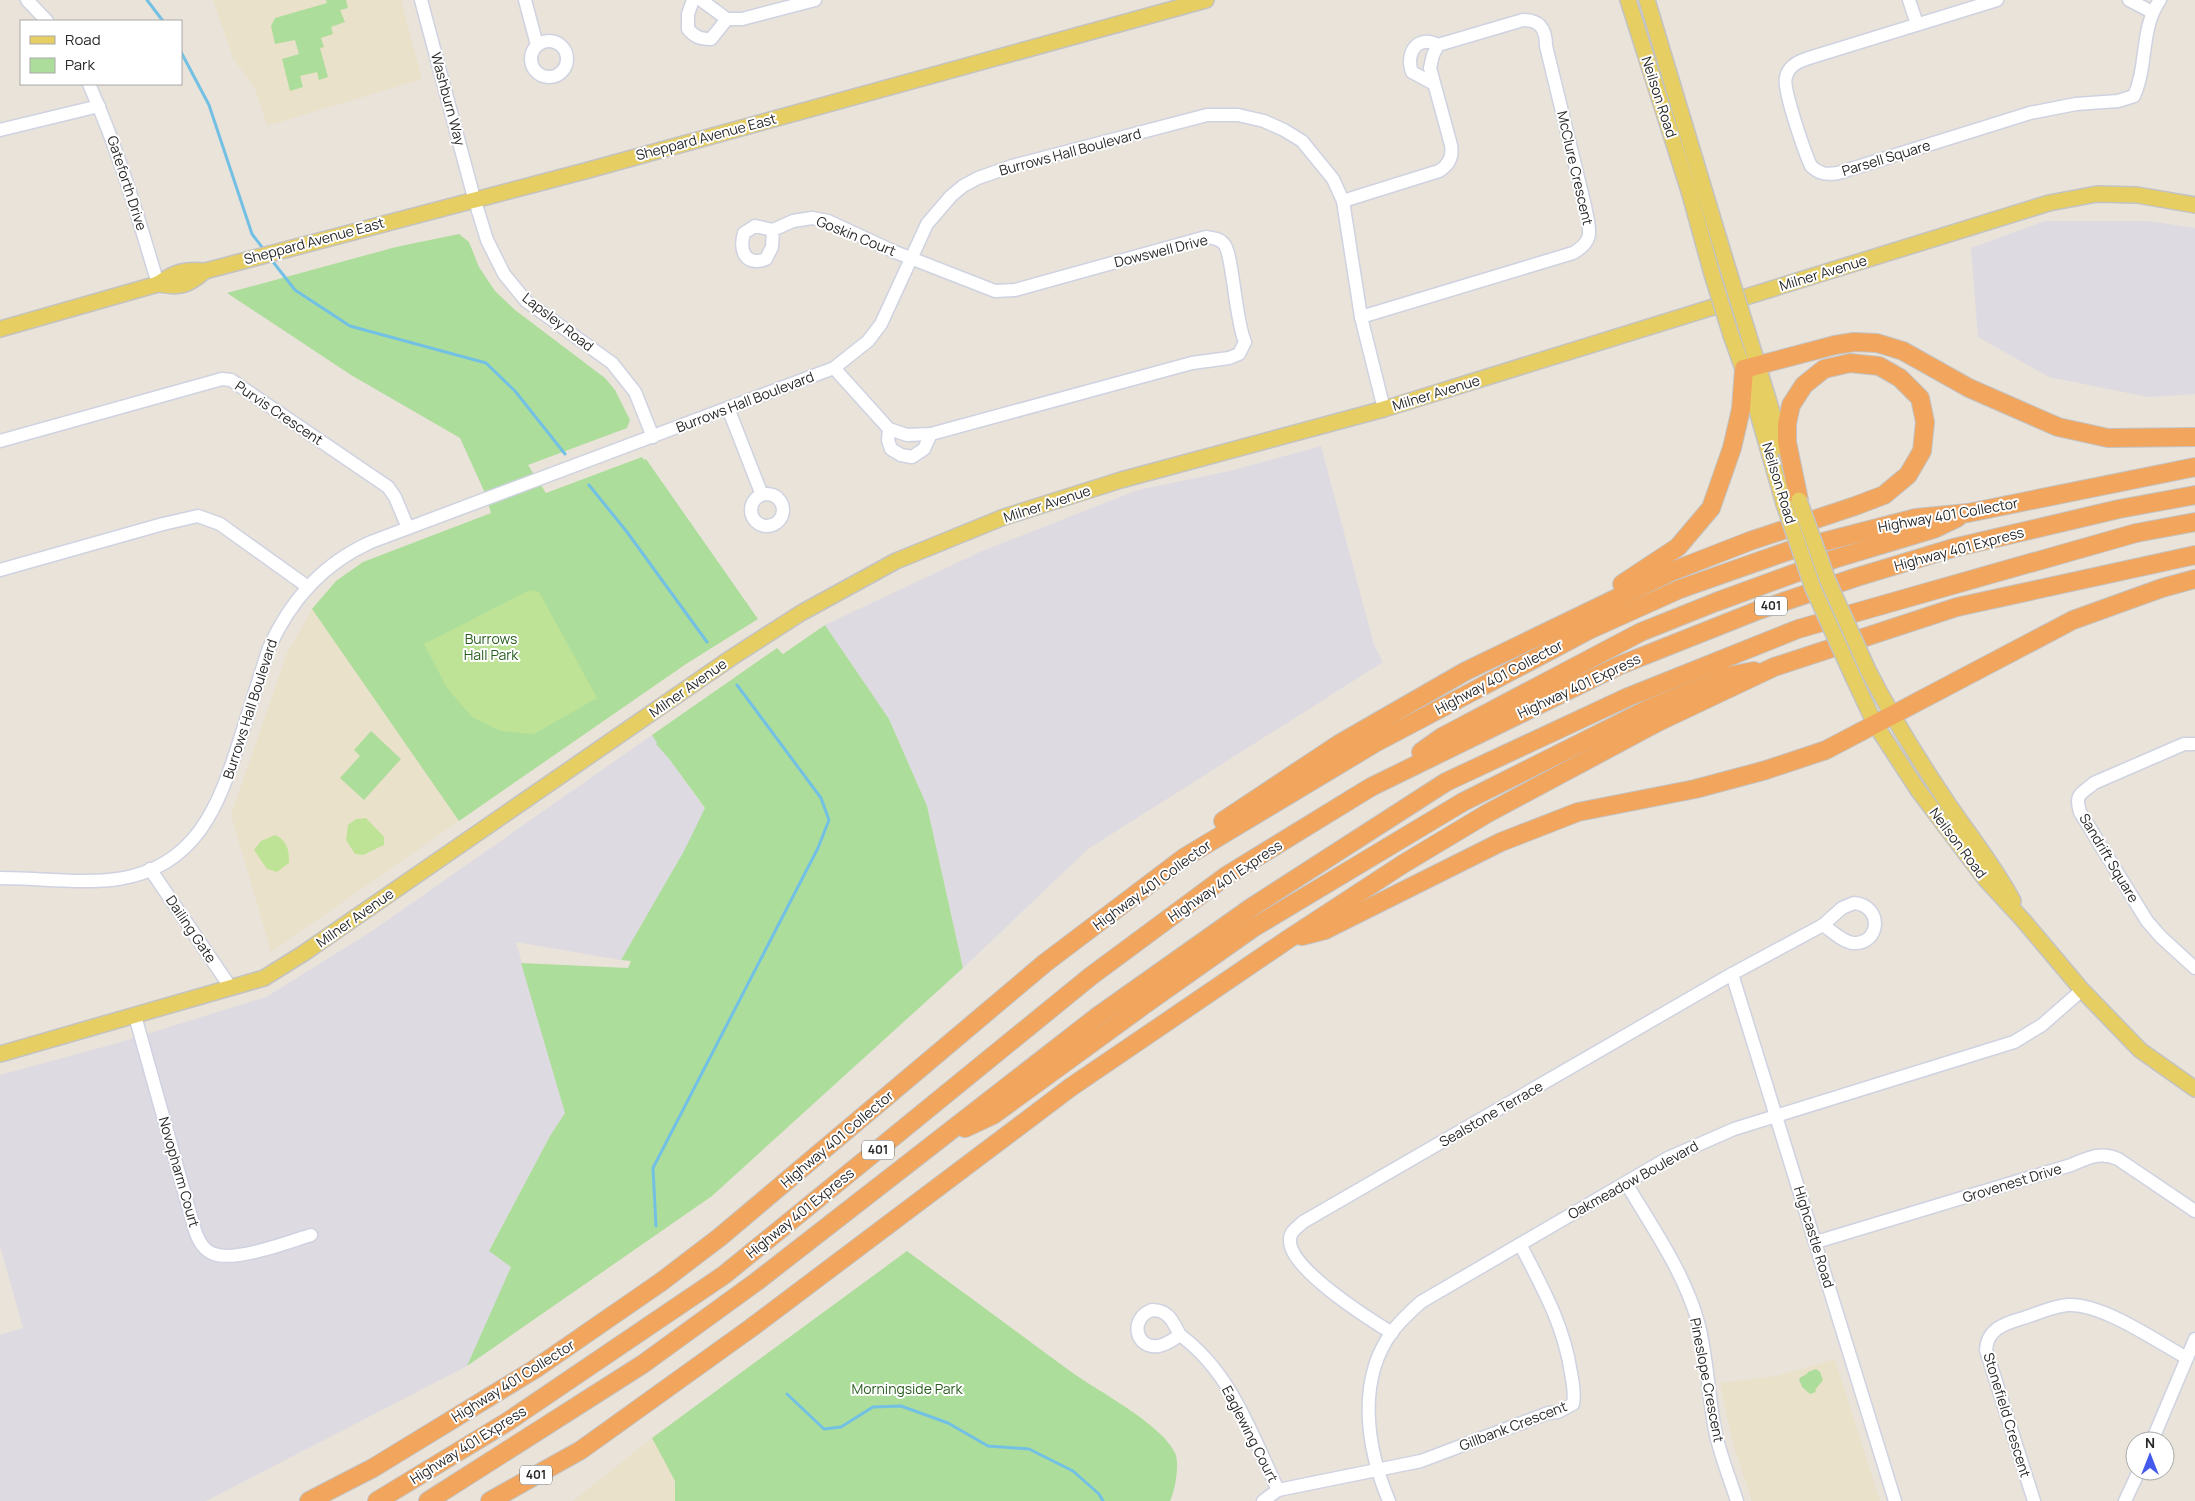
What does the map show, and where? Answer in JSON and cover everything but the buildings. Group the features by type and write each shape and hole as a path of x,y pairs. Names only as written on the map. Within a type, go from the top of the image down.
{"highway":[{"path":"1466,671 1483,654 1634,578 1678,547 1711,508 1734,439 1751,367 1835,345 1854,342 1877,343 1903,351 1969,388 2058,427 2108,438 2195,437"},
{"path":"1185,857 1220,823 1315,760 1466,671 1673,571 1750,541 1884,495 1908,475 1922,451 1925,422 1920,398 1900,378 1879,366 1850,363 1824,369 1804,385 1791,404 1787,424 1791,502"},
{"name":"Highway 401 Collector","path":"308,1501 373,1468 535,1369 661,1282 720,1238 1044,963 1185,857 1374,743 1590,630 1680,589 1788,550 1916,518 1968,513 2195,467"},
{"name":"Highway 401 Express","path":"377,1501 507,1422 724,1275 1091,976 1226,876 1370,787 1618,666 1758,610 1953,548 2119,509 2195,494"},
{"path":"1370,787 1442,737 1641,632 1716,602 1834,559 1934,529 1968,513"},
{"name":"Highway 401 Express","path":"428,1501 643,1364 756,1282 1098,1016 1228,924 1446,782 1628,697 1798,629 2136,533 2195,522"},
{"name":"401","path":"490,1501 581,1450 750,1328 1071,1087 1287,940 1403,864 1488,813 1658,722 1774,667 1956,607 2195,555"},
{"path":"1287,940 1325,930 1501,842 1578,812 1695,789 1766,770 1826,750 2074,620 2162,588 2195,579"},
{"path":"933,1144 993,1115 1144,1004 1253,928 1463,802 1650,708 1728,676 1774,667"},
{"path":"513,1501 581,1450"}],"main road":[{"name":"Sheppard Avenue East","path":"0,329 158,284 175,287 192,282 205,271 288,247 585,170 1206,0"},
{"name":"Neilson Road","path":"1628,0 1689,191 1731,335 1751,367"},
{"name":"Neilson Road","path":"1647,0 1747,330 1751,367 1791,502 1813,588 1875,724 1918,790 1986,880 2023,920 2082,990 2140,1050 2195,1089"},
{"path":"1638,31 1654,26"},
{"name":"Milner Avenue","path":"0,1054 264,978 304,953 731,658 801,613 896,561 1004,517 1121,480 1384,409 2049,203 2097,194 2138,195 2195,205"},
{"name":"Neilson Road","path":"1791,502 1868,670 1891,715 1949,804 2002,880 2023,920"}],"street":[{"path":"27,0 46,20"},
{"name":"Washburn Way","path":"422,0 474,198"},
{"path":"525,0 537,45"},
{"path":"693,0 688,14 688,29 694,35 702,39 711,38 727,19"},
{"path":"701,0 727,19 742,19 815,0"},
{"path":"1909,0 1917,24"},
{"name":"Parsell Square","path":"1997,0 1800,61 1788,72 1785,81 1786,90 1809,161 1816,171 1827,174 1838,173 2030,113 2076,104 2118,101 2134,96 2140,82 2152,12 2160,0"},
{"path":"2129,0 2152,12"},
{"name":"McClure Crescent","path":"1361,317 1574,253 1585,246 1589,238 1585,206 1546,46 1546,32 1541,26 1533,20 1523,20 1438,46 1431,42 1419,42 1414,47 1409,65 1412,72 1434,84"},
{"path":"1343,201 1439,172 1446,166 1452,152 1430,68 1433,55 1438,46"},
{"name":"Gateforth Drive","path":"89,85 110,131 141,223 158,284"},
{"path":"0,130 99,106"},
{"name":"Burrows Hall Boulevard","path":"0,878 116,879 150,869 170,859 202,828 215,809 229,775 269,648 284,616 308,587 355,548 834,368 868,341 881,324 927,224 951,196 978,178 1012,166 1207,115 1238,115 1264,121 1302,141 1334,178 1343,201 1361,317 1384,409"},
{"name":"Lapsley Road","path":"474,198 488,240 504,274 526,301 612,363 635,392 653,437"},
{"name":"Goskin Court","path":"772,230 793,221 812,218 828,221 911,258"},
{"name":"Dowswell Drive","path":"889,429 907,435 930,434 1192,363 1229,358 1239,354 1245,342 1240,331 1227,249 1218,238 1206,237 1015,290 994,291 911,258"},
{"path":"834,368 889,429 888,440 891,449 901,455 912,456 924,449 930,434"},
{"name":"Purvis Crescent","path":"0,441 222,379 231,380 388,487 395,497 408,528"},
{"path":"728,408 762,495"},
{"path":"0,570 175,520 198,516 220,524 308,587"},
{"name":"Sandrift Square","path":"2195,744 2184,744 2094,782 2081,792 2078,804 2080,812 2147,921 2161,937 2195,968"},
{"name":"Dailing Gate","path":"150,869 232,988"},
{"name":"Sealstone Terrace","path":"1392,1333 1334,1293 1300,1263 1291,1250 1290,1238 1293,1230 1303,1222 1732,974 1823,926"},
{"name":"Highcastle Road","path":"1732,974 1816,1242 1894,1501"},
{"name":"Oakmeadow Boulevard","path":"1389,1501 1377,1471 1370,1438 1369,1405 1376,1364 1392,1333 1421,1302 1626,1183 1696,1145 1734,1129 1776,1115 2014,1042 2042,1025 2082,990"},
{"name":"Novopharm Court","path":"135,1016 198,1240 213,1254 236,1256 260,1251 311,1235"},
{"name":"Grovenest Drive","path":"1816,1242 2071,1165 2098,1154 2108,1154 2118,1159 2195,1211"},
{"name":"Pineslope Crescent","path":"1626,1183 1679,1274 1698,1321 1707,1364 1716,1437 1737,1501"},
{"name":"Gillbank Crescent","path":"1377,1471 1420,1461 1548,1413 1558,1412 1573,1404 1572,1380 1561,1328 1520,1244"},
{"name":"Stonefield Crescent","path":"2034,1501 1986,1350 1986,1343 1992,1332 2008,1322 2067,1305 2086,1306 2116,1319 2187,1358"},
{"name":"Eaglewing Court","path":"1180,1335 1207,1358 1224,1382 1238,1405 1278,1490"},
{"path":"2156,1431 2195,1339"},
{"path":"1263,1501 1278,1490 1377,1471"},
{"path":"2125,1501 2134,1481"}],"shaded area":[{"path":"213,0 401,0 422,79 267,126 255,89 233,58"},
{"path":"2045,221 2148,221 2195,228 2195,394 2148,397 2049,377 1978,337 1971,248"},
{"path":"1321,446 1374,645 1383,662 1088,849 963,968 927,806 889,719 825,625 982,551 1138,490 1230,471"},
{"path":"312,609 459,821 271,952 231,815 287,653"},
{"path":"652,735 707,812 621,960 516,942 565,1113 550,1136 489,1251 512,1267 467,1366 206,1501 0,1501 0,1335 23,1328 0,1246 0,1075 118,1043 266,997 372,931"},
{"path":"1835,1359 1880,1501 1752,1501 1733,1444 1720,1383 1776,1376"},
{"path":"652,1438 685,1501 573,1501"}],"green space":[{"path":"326,0 346,0 348,8 340,10 345,22 331,27 333,34 321,38 324,47 320,48 328,77 319,80 317,72 300,76 303,87 290,91 282,59 299,54 295,40 275,44 271,26 275,18 327,3"},
{"name":"Burrows Hall Park","path":"459,234 469,242 479,267 495,291 515,310 605,378 615,390 630,420 627,428 528,465 546,493 642,457 644,460 646,459 758,619 686,664 459,821 312,609 336,581 363,562 491,513 485,493 460,438 351,375 227,293 396,247"},
{"path":"530,590 539,592 597,698 534,734 501,731 472,717 447,688 424,644"},
{"path":"825,625 889,719 927,806 963,968 712,1196 467,1366 511,1267 489,1251 550,1136 565,1113 521,963 628,968 631,961 621,960 684,851 705,808 656,744 652,735 777,648 783,654"},
{"path":"371,731 401,759 364,800 340,778 360,756 354,750"},
{"path":"366,818 384,837 384,845 363,855 355,854 346,840 348,825 356,819"},
{"path":"275,835 285,843 289,858 289,863 277,872 267,869 254,850 261,841"},
{"name":"Morningside Park","path":"907,1251 1070,1371 1143,1419 1157,1431 1168,1442 1175,1453 1177,1463 1174,1491 1170,1501 675,1501 675,1481 652,1438"},
{"path":"1816,1369 1820,1372 1823,1380 1815,1390 1816,1392 1810,1394 1802,1387 1799,1379"}],"waterway":[{"path":"147,0 162,20"},
{"path":"182,54 209,105 252,234 265,251"},
{"path":"270,258 295,290 350,326 486,363 515,391 565,454"},
{"path":"589,485 627,532 707,642"},
{"path":"656,1226 653,1168 818,848 829,820 821,798 737,685"},
{"path":"787,1394 824,1429 841,1427 873,1407 901,1406 948,1423 988,1446 1029,1449 1073,1471 1099,1494 1103,1501"}]}
